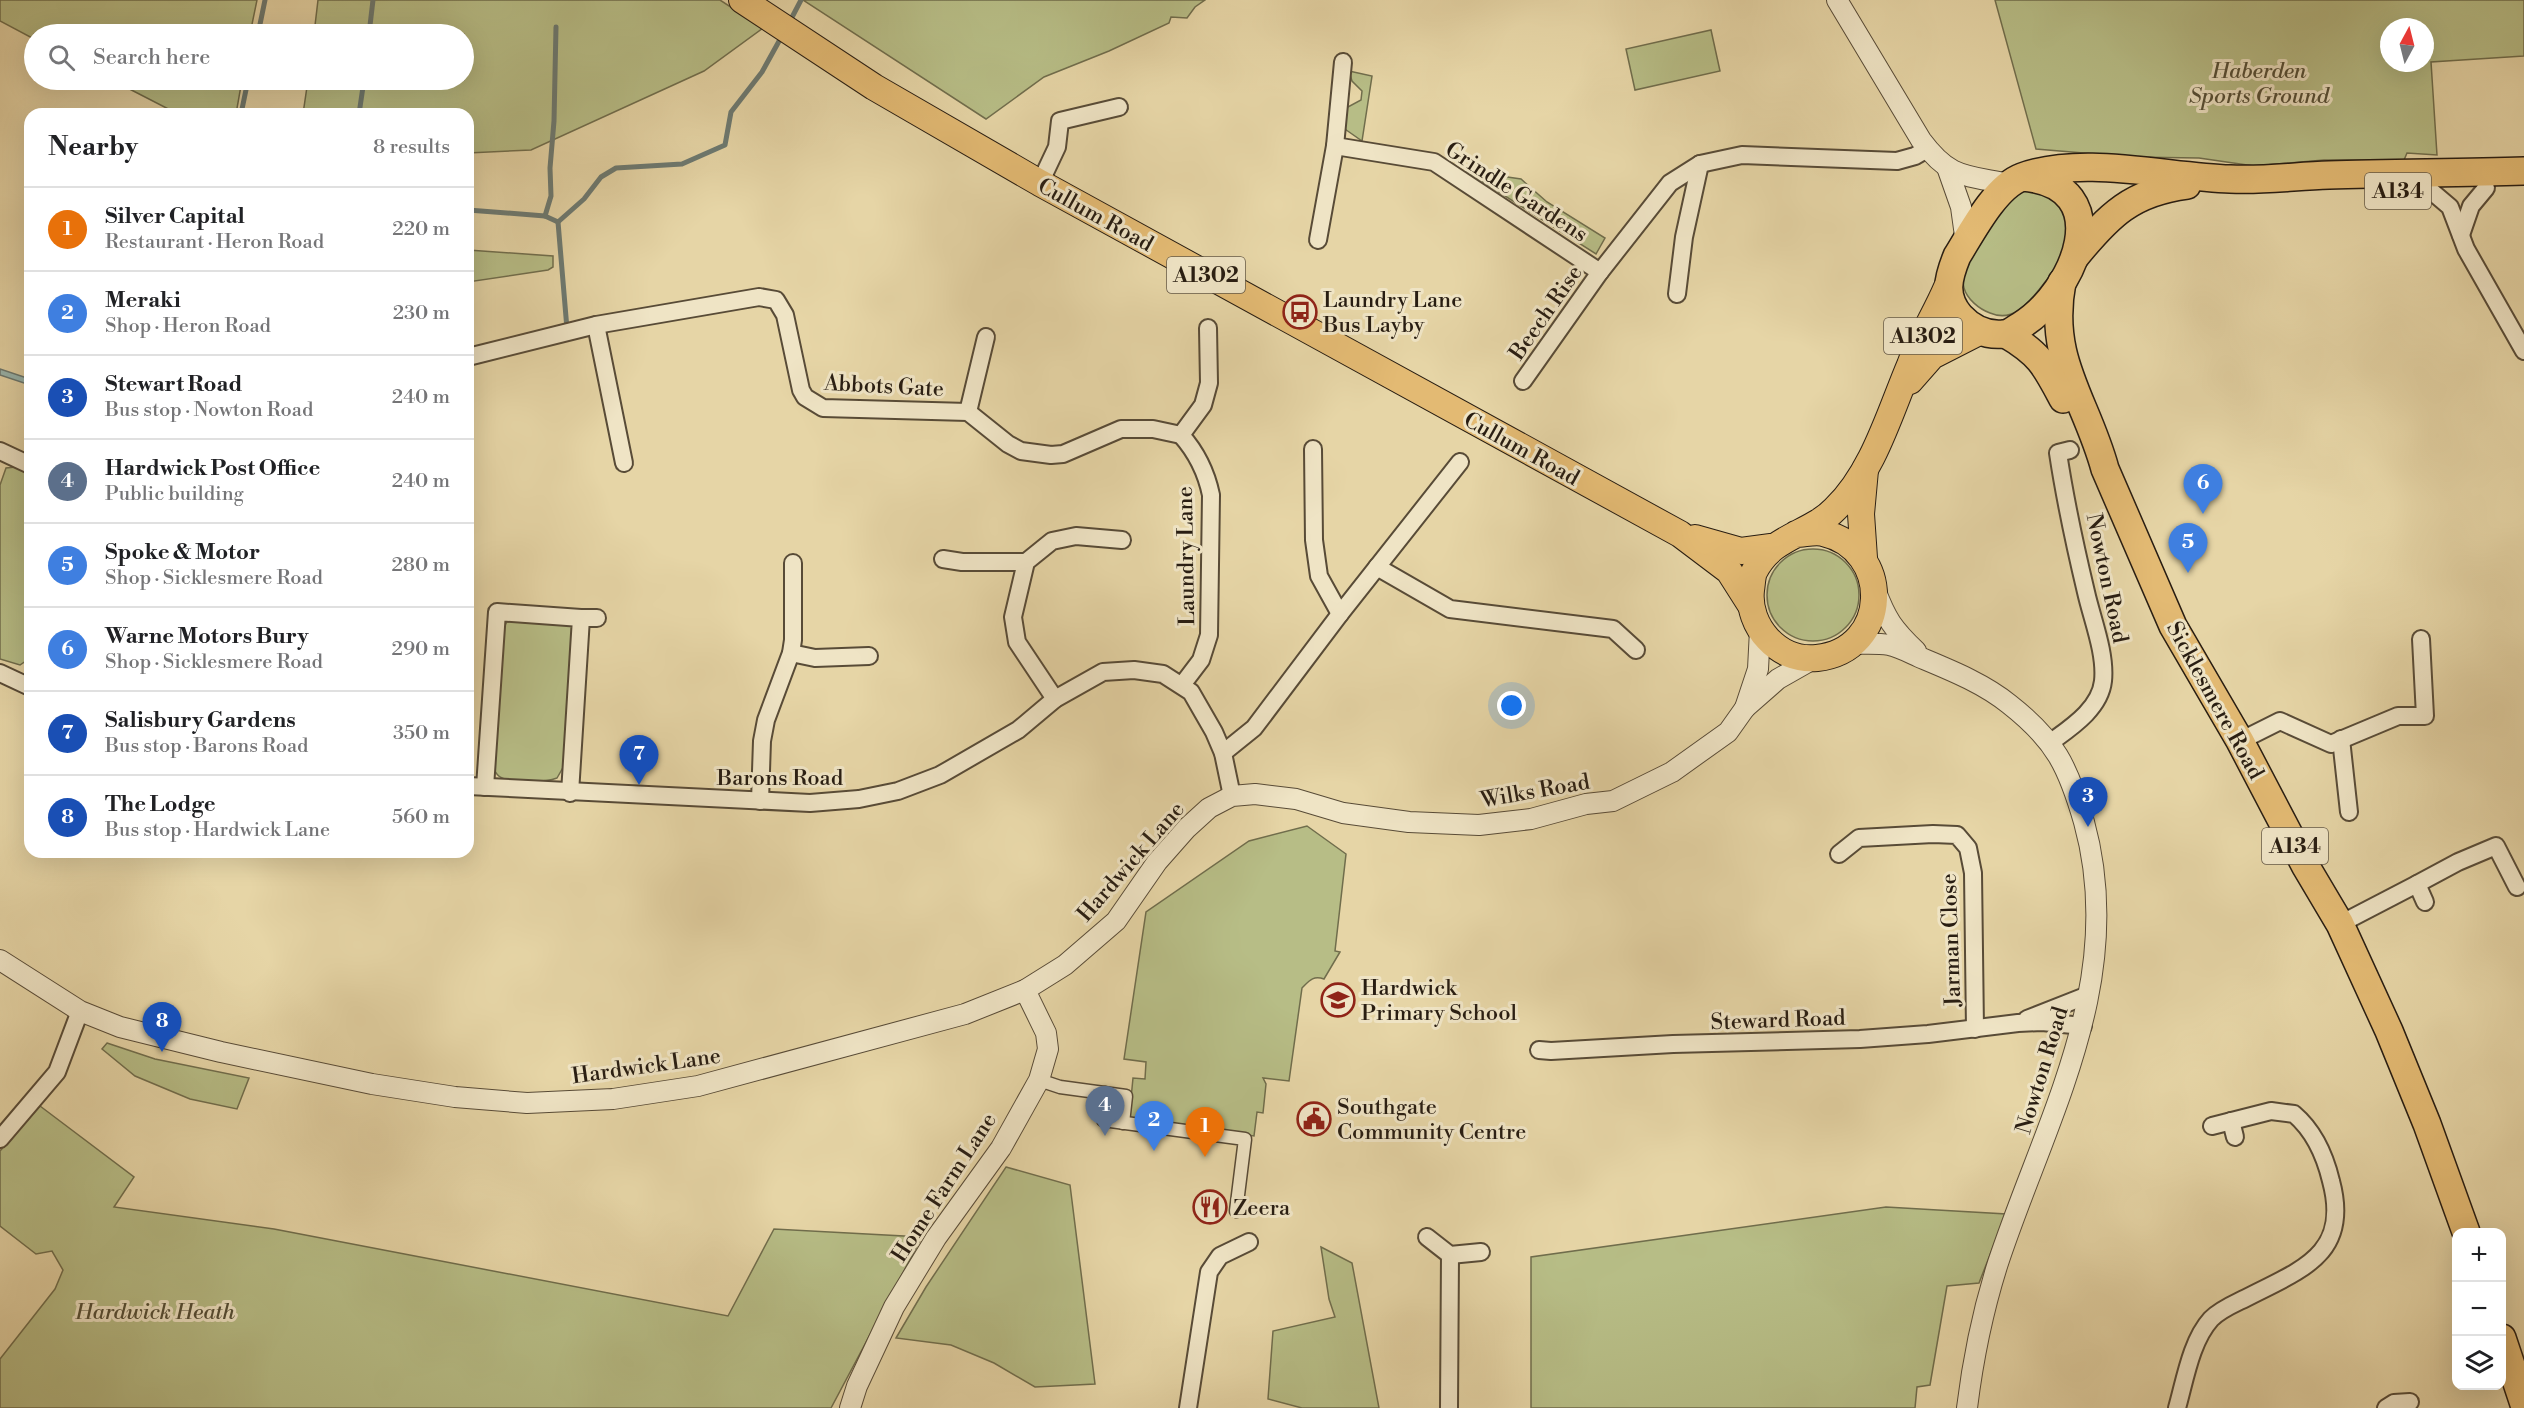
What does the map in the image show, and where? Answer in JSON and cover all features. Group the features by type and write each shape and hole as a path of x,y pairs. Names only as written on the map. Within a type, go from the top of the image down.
{"highway":[{"name":"A134","path":"2015,181 2044,172 2074,168 2272,180 2327,175 2524,171"},
{"path":"2036,178 2059,187 2077,207 2080,217 2080,234 2074,258 2062,282 2048,302 2028,321 1993,333 1958,314 1950,300 1947,287 1957,256 1966,243 1998,195 2015,181 2036,178"},
{"name":"A134","path":"2074,258 2091,237 2119,211 2146,193 2162,188 2227,179"},
{"name":"A134","path":"2272,180 2324,189 2430,190 2524,187"},
{"name":"Sicklesmere Road","path":"2062,282 2058,300 2059,343 2066,369 2098,443 2105,469 2173,626 2240,741 2305,865 2340,924 2389,1031 2427,1124 2464,1228"},
{"name":"Sicklesmere Road","path":"1993,333 2028,347 2043,362 2088,446 2105,469"},
{"path":"2506,1350 2524,1404"}],"main road":[{"name":"Cullum Road","path":"742,0 874,87 1040,183 1680,534 1729,571 1750,604"},
{"name":"A1302","path":"1796,534 1835,510 1865,470 1909,366 1947,287"},
{"name":"A1302","path":"1902,387 1915,377 1932,356 1993,333"},
{"name":"A1302","path":"1864,558 1861,514 1865,470"},
{"path":"1821,533 1845,541 1864,558 1875,589 1874,610 1866,629 1852,644 1835,654 1815,658 1794,656 1774,646 1760,630 1750,604 1753,573 1771,547 1796,534 1821,533"},
{"name":"Cullum Road","path":"1680,534 1741,551 1771,547"}],"street":[{"path":"1837,0 1928,149 1948,170 1961,207 1966,243"},
{"path":"1318,240 1335,146 1343,62"},
{"path":"1040,183 1057,147 1060,121 1119,107"},
{"name":"Grindle Gardens","path":"1335,146 1434,162 1600,272"},
{"name":"Beech Rise","path":"1523,381 1600,272 1670,183 1700,164 1742,155 1897,161 1915,156 1928,149"},
{"path":"1677,294 1684,237 1700,164"},
{"path":"1948,170 2015,181"},
{"path":"2461,235 2471,206 2486,188"},
{"path":"2430,190 2450,207 2480,275 2524,351"},
{"name":"Abbots Gate","path":"474,356 596,325 759,297 768,298 776,300 782,307 801,390 813,404 823,408 968,412 1008,444 1032,453 1063,454 1121,429 1153,429 1181,435"},
{"path":"596,325 624,463"},
{"path":"1181,435 1203,405 1209,383 1208,328"},
{"path":"968,412 986,337"},
{"name":"Laundry Lane","path":"1181,435 1195,450 1207,478 1211,495 1209,635 1201,660 1182,685"},
{"path":"1313,448 1314,540 1319,576 1340,614"},
{"name":"Nowton Road","path":"2051,742 2081,720 2096,699 2103,682 2098,635 2086,595 2058,453 2070,450"},
{"path":"0,451 24,462"},
{"path":"1223,753 1254,728 1340,614 1460,462"},
{"path":"1055,699 1017,642 1013,618 1026,562 1052,541 1076,536 1122,540"},
{"path":"943,559 962,562 1026,562"},
{"path":"760,801 762,741 766,720 791,653 793,563"},
{"path":"1377,567 1450,609 1613,629 1636,650"},
{"name":"Nowton Road","path":"1875,589 1885,616 1899,635 1926,660"},
{"path":"476,787 489,611 589,618 570,793"},
{"name":"Wilks Road","path":"1745,708 1758,669 1760,630"},
{"path":"2240,741 2280,721 2331,744 2398,716 2425,716 2421,639"},
{"name":"Nowton Road","path":"1852,644 1892,645 1993,691 2034,723 2051,742 2064,765 2077,797 2090,843 2097,921 2083,1026 2070,1072 1991,1285 1966,1408"},
{"path":"791,653 815,658 869,656"},
{"name":"Wilks Road","path":"1232,796 1255,794 1296,798 1343,813 1409,822 1479,825 1531,819 1586,804 1613,801 1672,772 1728,732 1745,708 1778,680 1815,658"},
{"name":"Barons Road","path":"476,787 810,803 859,799 898,790 940,775 1018,730 1055,699 1103,672 1134,670 1163,674 1191,692 1215,732 1223,753 1232,796"},
{"path":"0,673 24,684"},
{"path":"2341,739 2349,812"},
{"name":"Hardwick Lane","path":"0,960 80,1011 120,1027 262,1062 372,1084 455,1097 527,1103 613,1099 698,1086 965,1014 1025,990 1065,965 1116,921 1157,862 1187,828 1209,808 1232,796"},
{"name":"Jarman Close","path":"1839,854 1859,838 1958,835 1968,848 1973,873 1975,1029"},
{"path":"2340,924 2458,862 2496,846 2517,887"},
{"path":"2417,884 2425,902"},
{"name":"Home Farm Lane","path":"850,1408 857,1386 894,1307 936,1238 1001,1148 1039,1080 1048,1049 1046,1033 1025,990"},
{"name":"Steward Road","path":"2018,1023 2088,994"},
{"path":"0,1139 57,1072 80,1011"},
{"name":"Steward Road","path":"1539,1050 1860,1039 2018,1023 2063,1023 2083,1026"},
{"path":"1039,1080 1060,1087 1126,1096 1123,1123"},
{"path":"1106,1093 1103,1120 1245,1138 1236,1211"},
{"path":"2177,1408 2195,1350 2211,1320 2225,1308 2311,1263 2326,1247 2334,1221 2335,1196 2327,1166 2315,1139 2302,1120 2294,1114 2271,1111 2233,1129 2212,1126"},
{"path":"1427,1237 1450,1255 1481,1252"},
{"path":"1188,1408 1209,1272 1220,1256 1249,1242"},
{"path":"1449,1408 1450,1255"},
{"path":"2386,1408 2394,1403 2410,1401"}],"green space":[{"path":"0,0 257,0 252,24 24,24 24,34 0,21"},
{"path":"318,0 720,0 763,28 704,71 531,150 474,153 474,108 304,108 307,90 474,90 474,24 315,24"},
{"path":"803,0 1205,0 1195,7 1187,18 1171,17 1169,23 1109,51 1044,77 986,119"},
{"name":"Haberden Sports Ground","path":"1995,0 2524,0 2524,56 2434,62 2434,18 2380,18 2380,72 2432,72 2437,155 2407,153 2404,160 2324,160 2254,166 2199,158 2131,157 2036,149"},
{"path":"1711,30 1720,71 1635,90 1626,49"},
{"path":"1349,71 1372,76 1362,141 1342,127 1346,108 1361,100 1362,91 1352,81"},
{"path":"131,90 240,90 237,108 166,108"},
{"path":"1466,171 1521,179 1547,202 1605,238 1596,254"},
{"path":"2029,189 2051,192 2073,221 2057,267 2031,299 2020,310 2013,313 1999,315 1990,313 1974,303 1964,288 1967,267 1980,240 1998,214 2013,197"},
{"path":"474,250 553,256 553,267 548,270 474,281"},
{"path":"16,467 24,470 24,662 20,665 0,659 0,485 6,468"},
{"path":"1804,549 1822,549 1839,556 1852,569 1859,586 1859,604 1852,621 1839,634 1822,641 1804,641 1787,634 1774,621 1767,604 1767,586 1774,569 1787,556"},
{"path":"509,618 571,624 575,632 565,764 557,778 529,782 507,780 497,775 493,767 503,629"},
{"path":"1307,826 1346,854 1335,951 1340,952 1324,979 1314,978 1302,988 1289,1081 1263,1078 1266,1084 1263,1113 1257,1112 1254,1136 1129,1119 1133,1078 1145,1079 1146,1062 1124,1059 1146,912 1249,841"},
{"path":"107,1043 155,1059 249,1078 237,1109 190,1099 135,1076 102,1049"},
{"name":"Hardwick Heath","path":"40,1106 134,1177 114,1207 274,1229 728,1316 774,1229 922,1237 831,1408 0,1408 0,1359 55,1289 63,1270 52,1251 36,1254 0,1226 0,1151"},
{"path":"1006,1167 1070,1185 1095,1384 1035,1387 994,1363 951,1345 896,1338 926,1287"},
{"path":"1886,1207 2006,1214 1979,1283 1947,1286 1930,1385 1917,1387 1915,1408 1531,1408 1531,1257"},
{"path":"1321,1247 1352,1263 1379,1408 1302,1408 1268,1399 1273,1331 1335,1317 1329,1299"}],"water":[{"path":"0,369 24,377 24,383 0,375"}],"waterway":[{"path":"260,24 265,0"},
{"path":"370,24 373,0"},
{"path":"789,23 801,0"},
{"path":"545,216 551,196 550,168 554,121 556,27"},
{"path":"474,210 545,216 558,222 584,199 601,177 616,168 682,164 725,145 731,112 762,72 783,34"},
{"path":"242,108 246,90"},
{"path":"360,108 363,90"},
{"path":"558,222 567,329"}],"place":[{"name":"Laundry Lane Bus Layby","path":"1300,312"},
{"name":"Warne Motors Bury","path":"2203,514"},
{"name":"Spoke & Motor","path":"2188,573"},
{"name":"Salisbury Gardens","path":"639,785"},
{"name":"Stewart Road","path":"2088,827"},
{"name":"Hardwick Primary School","path":"1338,1000"},
{"name":"The Lodge","path":"162,1052"},
{"name":"Southgate Community Centre","path":"1314,1119"},
{"name":"Hardwick Post Office","path":"1105,1136"},
{"name":"Meraki","path":"1154,1151"},
{"name":"Silver Capital","path":"1205,1157"},
{"name":"Zeera","path":"1210,1207"}]}
